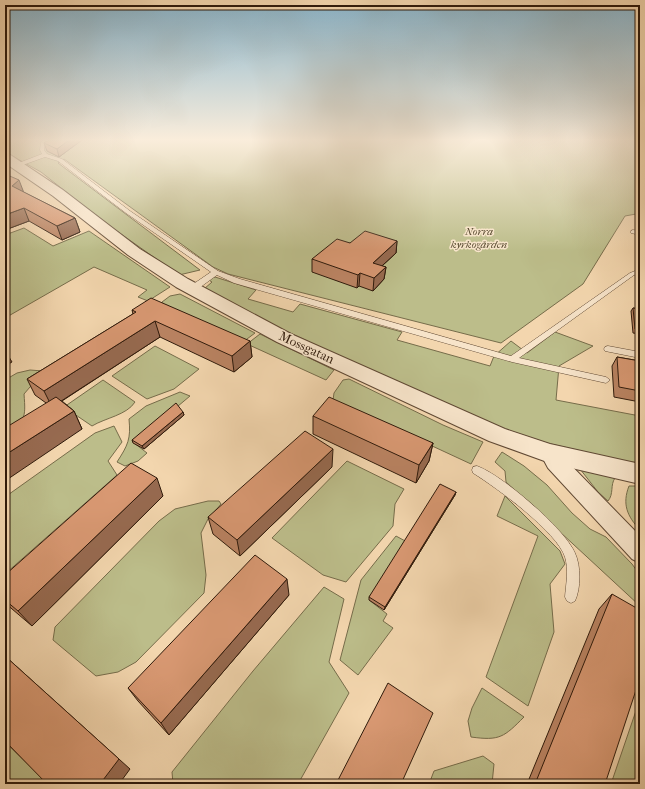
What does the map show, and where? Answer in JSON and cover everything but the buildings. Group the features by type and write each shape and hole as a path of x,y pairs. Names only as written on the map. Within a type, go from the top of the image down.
{"street":[{"name":"Mossgatan","path":"35,177 58,192 134,252 192,289 284,338 497,435 550,453 640,474"},
{"path":"550,453 555,462 640,552"}],"lane":[{"path":"82,177 128,212 216,272 237,280 512,359 606,380"},
{"path":"633,232 640,234"},
{"path":"512,359 632,274 640,271"},
{"path":"192,289 216,272"},
{"path":"608,349 640,355"},
{"path":"477,470 506,489 552,530 570,554 573,573 571,597"}],"green space":[{"name":"Norra kyrkogården","path":"47,177 76,177 200,270 179,275 104,222"},
{"name":"Norra kyrkogården","path":"89,177 640,177 640,203 636,214 625,216 583,284 501,343 228,274 213,267"},
{"path":"24,228 53,246 89,231 170,287 148,301 138,297 147,290 94,267 5,318 5,235"},
{"path":"215,277 256,290 248,299 293,312 300,304 402,332 397,340 490,366 494,356 511,341 527,353 555,332 593,346 559,366 556,400 640,416 640,463 625,461 529,439 466,415 258,318 204,289 212,282 207,279"},
{"path":"180,294 255,333 243,342 162,307 162,302 170,296"},
{"path":"260,334 334,370 326,380 247,344"},
{"path":"155,346 199,369 174,389 147,399 112,376"},
{"path":"30,370 43,371 43,377 30,387 24,394 25,409 23,418 17,426 5,435 5,380 17,373"},
{"path":"349,379 443,425 483,442 471,464 333,400 334,393 343,380"},
{"path":"103,380 135,402 127,410 92,426 64,407"},
{"path":"180,392 190,396 134,443 147,453 138,461 125,466 117,462 128,442 130,432 129,419 146,406"},
{"path":"114,426 122,442 108,461 117,475 5,574 5,497 95,433"},
{"path":"502,452 524,466 547,485 572,513 590,529 606,537 632,564 640,575 640,606 506,482 505,471 495,462"},
{"path":"347,461 404,489 395,504 393,526 346,582 323,575 272,538"},
{"path":"580,469 615,478 608,501 598,492"},
{"path":"629,486 640,486 640,530 632,520 627,510 626,498"},
{"path":"505,496 560,551 565,564 550,584 554,632 528,706 486,677 538,536 497,516"},
{"path":"208,501 219,501 221,504 208,519 201,533 206,575 204,593 136,662 118,672 96,676 53,640 55,627 159,521 175,509"},
{"path":"396,536 407,542 369,600 387,614 383,621 393,628 358,675 340,660 361,580"},
{"path":"324,587 344,599 329,662 349,693 298,784 173,784 172,772 253,671"},
{"path":"482,688 524,717 506,733 495,738 471,737 468,721 472,708"},
{"path":"640,699 640,784 616,784 612,781"},
{"path":"5,742 48,784 5,784"},
{"path":"483,756 494,764 492,784 429,784 434,771"}]}
